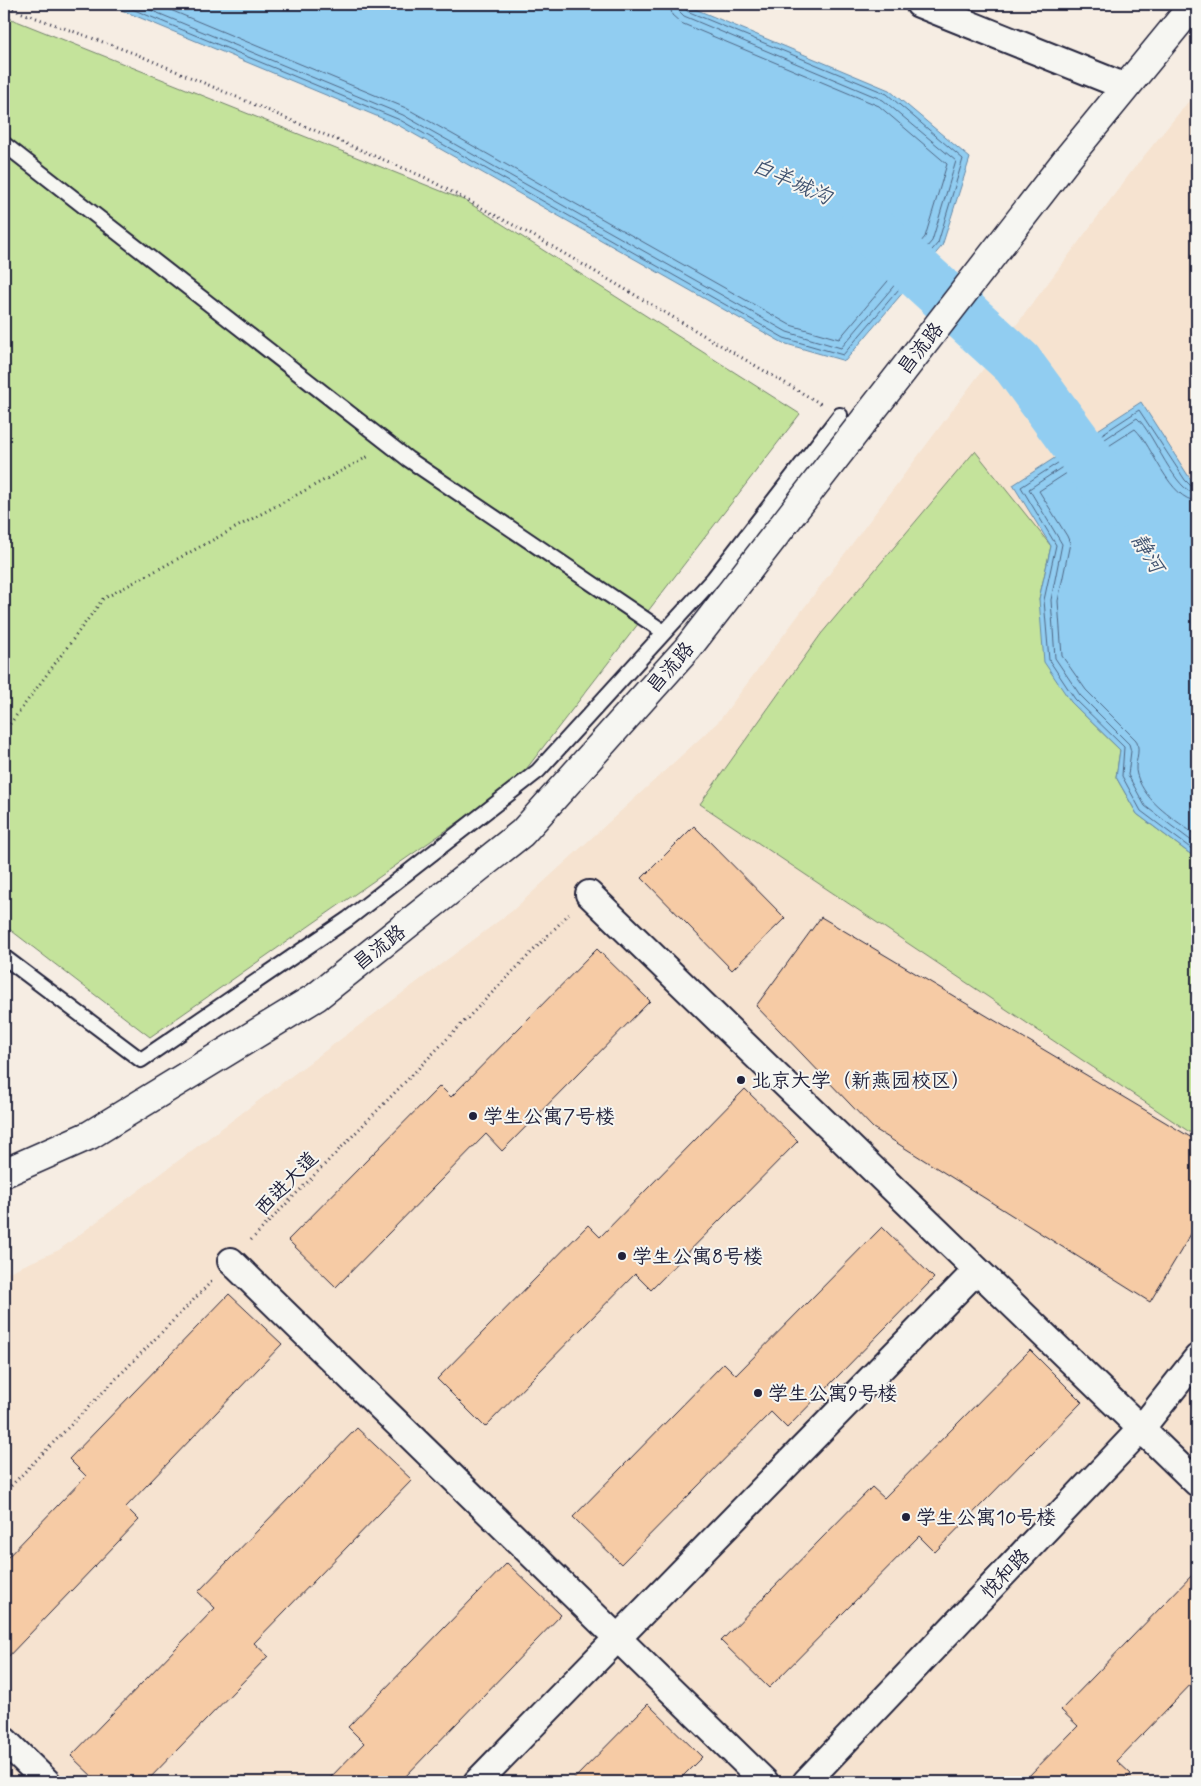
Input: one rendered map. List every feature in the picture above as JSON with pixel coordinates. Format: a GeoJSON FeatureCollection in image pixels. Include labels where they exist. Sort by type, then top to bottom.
{"type":"FeatureCollection","features":[{"type":"Feature","properties":{"kind":"main road","name":"昌流路"},"geometry":{"type":"LineString","coordinates":[[4,1173],[90,1135],[316,997],[522,833],[687,649],[1010,232],[1194,4]]}},
{"type":"Feature","properties":{"kind":"street"},"geometry":{"type":"LineString","coordinates":[[919,4],[1126,87]]}},
{"type":"Feature","properties":{"kind":"street"},"geometry":{"type":"LineString","coordinates":[[589,894],[1197,1483]]}},
{"type":"Feature","properties":{"kind":"street"},"geometry":{"type":"LineString","coordinates":[[231,1261],[765,1782]]}},
{"type":"Feature","properties":{"kind":"street"},"geometry":{"type":"LineString","coordinates":[[477,1782],[977,1270]]}},
{"type":"Feature","properties":{"kind":"street","name":"悦和路"},"geometry":{"type":"LineString","coordinates":[[806,1782],[1141,1429],[1197,1358]]}},
{"type":"Feature","properties":{"kind":"street"},"geometry":{"type":"LineString","coordinates":[[4,1740],[47,1782]]}},
{"type":"Feature","properties":{"kind":"lane"},"geometry":{"type":"LineString","coordinates":[[4,144],[408,459],[664,632]]}},
{"type":"Feature","properties":{"kind":"lane"},"geometry":{"type":"LineString","coordinates":[[4,957],[141,1060],[348,919],[538,771],[713,579],[840,415]]}},
{"type":"Feature","properties":{"kind":"path"},"geometry":{"type":"LineString","coordinates":[[4,4],[17,11],[136,54],[424,178],[541,240],[840,415]]}},
{"type":"Feature","properties":{"kind":"path"},"geometry":{"type":"LineString","coordinates":[[4,732],[103,600],[390,444]]}},
{"type":"Feature","properties":{"kind":"path","name":"西进大道"},"geometry":{"type":"LineString","coordinates":[[4,1493],[589,894]]}},
{"type":"Feature","properties":{"kind":"shaded area","name":"北京大学（新燕园校区）"},"geometry":{"type":"Polygon","coordinates":[[[1197,91],[1197,1782],[4,1782],[4,1274],[59,1250],[512,911],[719,721],[1135,167],[1197,91]]]}},
{"type":"Feature","properties":{"kind":"green space"},"geometry":{"type":"Polygon","coordinates":[[[4,16],[466,201],[800,414],[517,781],[150,1037],[4,925],[4,16]]]}},
{"type":"Feature","properties":{"kind":"green space"},"geometry":{"type":"Polygon","coordinates":[[[975,451],[1051,546],[1039,599],[1071,702],[1120,750],[1116,777],[1137,814],[1197,859],[1197,1137],[700,804],[821,634],[975,451]]]}},
{"type":"Feature","properties":{"kind":"water"},"geometry":{"type":"Polygon","coordinates":[[[107,4],[683,4],[889,90],[970,158],[942,246],[845,361],[783,343],[398,125],[107,4]]]}},
{"type":"Feature","properties":{"kind":"water","name":"静河"},"geometry":{"type":"Polygon","coordinates":[[[1141,402],[1189,477],[1197,484],[1197,859],[1137,814],[1116,777],[1120,750],[1071,702],[1044,662],[1039,599],[1051,546],[1013,485],[1141,402]]]}},
{"type":"Feature","properties":{"kind":"building"},"geometry":{"type":"Polygon","coordinates":[[[694,826],[785,918],[732,970],[642,878],[694,826]]]}},
{"type":"Feature","properties":{"kind":"building"},"geometry":{"type":"Polygon","coordinates":[[[821,917],[1197,1141],[1197,1224],[1150,1302],[873,1128],[756,1006],[821,917]]]}},
{"type":"Feature","properties":{"kind":"building","name":"学生公寓7号楼"},"geometry":{"type":"Polygon","coordinates":[[[597,949],[650,1001],[502,1151],[486,1134],[336,1287],[288,1240],[440,1086],[451,1097],[597,949]]]}},
{"type":"Feature","properties":{"kind":"building","name":"学生公寓8号楼"},"geometry":{"type":"Polygon","coordinates":[[[745,1089],[798,1141],[651,1290],[635,1274],[485,1427],[437,1379],[588,1225],[600,1237],[745,1089]]]}},
{"type":"Feature","properties":{"kind":"building","name":"学生公寓9号楼"},"geometry":{"type":"Polygon","coordinates":[[[882,1227],[934,1278],[787,1428],[771,1412],[621,1564],[573,1517],[724,1363],[736,1375],[882,1227]]]}},
{"type":"Feature","properties":{"kind":"building"},"geometry":{"type":"Polygon","coordinates":[[[229,1294],[282,1344],[126,1507],[139,1520],[4,1661],[4,1561],[86,1476],[69,1459],[229,1294]]]}},
{"type":"Feature","properties":{"kind":"building","name":"学生公寓10号楼"},"geometry":{"type":"Polygon","coordinates":[[[1030,1350],[1082,1402],[935,1552],[919,1536],[769,1688],[721,1641],[872,1487],[884,1498],[1030,1350]]]}},
{"type":"Feature","properties":{"kind":"building"},"geometry":{"type":"Polygon","coordinates":[[[357,1428],[412,1480],[254,1643],[268,1656],[146,1782],[98,1782],[71,1756],[215,1608],[198,1592],[357,1428]]]}},
{"type":"Feature","properties":{"kind":"building"},"geometry":{"type":"Polygon","coordinates":[[[507,1563],[561,1615],[404,1778],[408,1782],[326,1782],[364,1743],[348,1727],[507,1563]]]}},
{"type":"Feature","properties":{"kind":"building"},"geometry":{"type":"Polygon","coordinates":[[[1197,1570],[1197,1678],[1117,1761],[1131,1774],[1123,1782],[1023,1782],[1078,1726],[1061,1710],[1197,1570]]]}},
{"type":"Feature","properties":{"kind":"building"},"geometry":{"type":"Polygon","coordinates":[[[648,1704],[702,1757],[677,1782],[571,1782],[648,1704]]]}},
{"type":"Feature","properties":{"kind":"waterway","name":"白羊城沟"},"geometry":{"type":"LineString","coordinates":[[866,225],[1017,363],[1100,476],[1117,503]]}},
{"type":"Feature","properties":{"kind":"place","name":"北京大学（新燕园校区）"},"geometry":{"type":"Point","coordinates":[741,1080]}},
{"type":"Feature","properties":{"kind":"place","name":"学生公寓7号楼"},"geometry":{"type":"Point","coordinates":[473,1116]}},
{"type":"Feature","properties":{"kind":"place","name":"学生公寓8号楼"},"geometry":{"type":"Point","coordinates":[622,1256]}},
{"type":"Feature","properties":{"kind":"place","name":"学生公寓9号楼"},"geometry":{"type":"Point","coordinates":[758,1393]}},
{"type":"Feature","properties":{"kind":"place","name":"学生公寓10号楼"},"geometry":{"type":"Point","coordinates":[906,1517]}}]}
